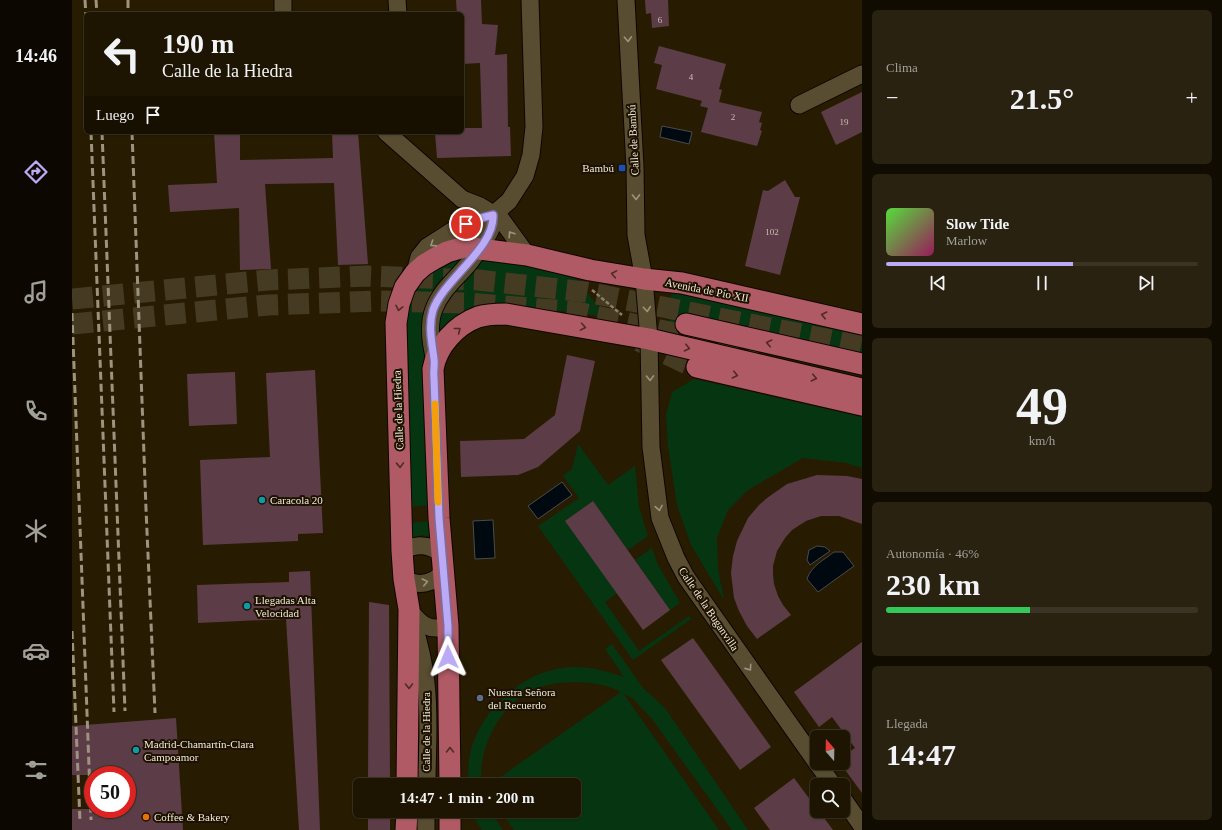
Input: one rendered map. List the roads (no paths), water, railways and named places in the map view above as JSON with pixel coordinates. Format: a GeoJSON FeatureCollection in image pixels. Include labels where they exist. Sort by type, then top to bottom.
{"type":"FeatureCollection","features":[{"type":"Feature","properties":{"kind":"main road","name":"Calle de la Hiedra"},"geometry":{"type":"LineString","coordinates":[[407,778],[409,609],[404,580],[402,551],[396,322],[399,304],[405,287],[415,273],[424,265],[447,252],[464,247],[527,255]]}},
{"type":"Feature","properties":{"kind":"main road","name":"Avenida de Pío XII"},"geometry":{"type":"LineString","coordinates":[[527,255],[590,270],[644,279],[682,283],[862,324]]}},
{"type":"Feature","properties":{"kind":"main road"},"geometry":{"type":"LineString","coordinates":[[450,778],[448,626],[439,518],[434,378],[435,360],[439,349],[447,339],[469,321],[491,314],[506,314],[649,339],[862,389]]}},
{"type":"Feature","properties":{"kind":"main road"},"geometry":{"type":"LineString","coordinates":[[686,324],[862,364]]}},
{"type":"Feature","properties":{"kind":"main road"},"geometry":{"type":"LineString","coordinates":[[697,366],[862,405]]}},
{"type":"Feature","properties":{"kind":"main road"},"geometry":{"type":"LineString","coordinates":[[406,830],[407,818]]}},
{"type":"Feature","properties":{"kind":"main road"},"geometry":{"type":"LineString","coordinates":[[450,818],[450,830]]}},
{"type":"Feature","properties":{"kind":"street"},"geometry":{"type":"LineString","coordinates":[[283,0],[283,12]]}},
{"type":"Feature","properties":{"kind":"street"},"geometry":{"type":"LineString","coordinates":[[397,0],[398,12]]}},
{"type":"Feature","properties":{"kind":"street","name":"Calle de la Hiedra"},"geometry":{"type":"LineString","coordinates":[[415,273],[420,257],[428,247],[455,229],[477,219],[493,215],[509,201],[525,176],[531,155],[534,127],[530,0]]}},
{"type":"Feature","properties":{"kind":"street","name":"Calle de Bambú"},"geometry":{"type":"LineString","coordinates":[[626,0],[635,167],[636,235],[644,279],[649,339]]}},
{"type":"Feature","properties":{"kind":"street"},"geometry":{"type":"LineString","coordinates":[[799,105],[862,74]]}},
{"type":"Feature","properties":{"kind":"street"},"geometry":{"type":"LineString","coordinates":[[388,134],[462,198],[480,206],[501,219],[527,255]]}},
{"type":"Feature","properties":{"kind":"street"},"geometry":{"type":"LineString","coordinates":[[407,134],[409,151]]}},
{"type":"Feature","properties":{"kind":"street"},"geometry":{"type":"LineString","coordinates":[[435,360],[431,328],[434,310],[451,282],[464,269],[492,228],[493,215]]}},
{"type":"Feature","properties":{"kind":"street","name":"Calle de la Buganvilla"},"geometry":{"type":"LineString","coordinates":[[649,339],[651,447],[660,518],[676,558],[686,577],[810,753]]}},
{"type":"Feature","properties":{"kind":"street"},"geometry":{"type":"LineString","coordinates":[[402,551],[419,545],[429,546],[436,549],[443,563],[439,577],[427,583],[410,583],[404,580]]}},
{"type":"Feature","properties":{"kind":"street"},"geometry":{"type":"LineString","coordinates":[[409,609],[418,621],[429,628],[440,629],[448,626]]}},
{"type":"Feature","properties":{"kind":"street","name":"Calle de la Hiedra"},"geometry":{"type":"LineString","coordinates":[[409,609],[418,640],[427,701],[426,778]]}},
{"type":"Feature","properties":{"kind":"street"},"geometry":{"type":"LineString","coordinates":[[423,666],[439,684],[449,688]]}},
{"type":"Feature","properties":{"kind":"street"},"geometry":{"type":"LineString","coordinates":[[850,809],[862,826]]}},
{"type":"Feature","properties":{"kind":"street"},"geometry":{"type":"LineString","coordinates":[[426,818],[426,830]]}},
{"type":"Feature","properties":{"kind":"tunnel"},"geometry":{"type":"LineString","coordinates":[[72,299],[268,280],[367,276],[478,280],[586,292],[862,346]]}},
{"type":"Feature","properties":{"kind":"tunnel"},"geometry":{"type":"LineString","coordinates":[[72,324],[268,305],[379,301],[468,303],[577,312],[758,351]]}},
{"type":"Feature","properties":{"kind":"tunnel"},"geometry":{"type":"LineString","coordinates":[[639,341],[685,363],[697,367]]}},
{"type":"Feature","properties":{"kind":"railway"},"geometry":{"type":"LineString","coordinates":[[85,0],[86,12]]}},
{"type":"Feature","properties":{"kind":"railway"},"geometry":{"type":"LineString","coordinates":[[96,0],[97,12]]}},
{"type":"Feature","properties":{"kind":"railway"},"geometry":{"type":"LineString","coordinates":[[128,0],[128,12]]}},
{"type":"Feature","properties":{"kind":"railway"},"geometry":{"type":"LineString","coordinates":[[91,134],[114,712]]}},
{"type":"Feature","properties":{"kind":"railway"},"geometry":{"type":"LineString","coordinates":[[102,134],[125,711]]}},
{"type":"Feature","properties":{"kind":"railway"},"geometry":{"type":"LineString","coordinates":[[132,134],[155,713]]}},
{"type":"Feature","properties":{"kind":"railway"},"geometry":{"type":"LineString","coordinates":[[72,313],[91,820]]}},
{"type":"Feature","properties":{"kind":"railway"},"geometry":{"type":"LineString","coordinates":[[72,631],[80,821]]}},
{"type":"Feature","properties":{"kind":"place","name":"Bambú"},"geometry":{"type":"Point","coordinates":[622,168]}},
{"type":"Feature","properties":{"kind":"place","name":"Caracola 20"},"geometry":{"type":"Point","coordinates":[262,500]}},
{"type":"Feature","properties":{"kind":"place","name":"Llegadas Alta Velocidad"},"geometry":{"type":"Point","coordinates":[247,606]}},
{"type":"Feature","properties":{"kind":"place","name":"Nuestra Señora del Recuerdo"},"geometry":{"type":"Point","coordinates":[480,698]}},
{"type":"Feature","properties":{"kind":"place","name":"Madrid-Chamartín-Clara Campoamor"},"geometry":{"type":"Point","coordinates":[136,750]}},
{"type":"Feature","properties":{"kind":"place","name":"Coffee & Bakery"},"geometry":{"type":"Point","coordinates":[146,817]}}]}
